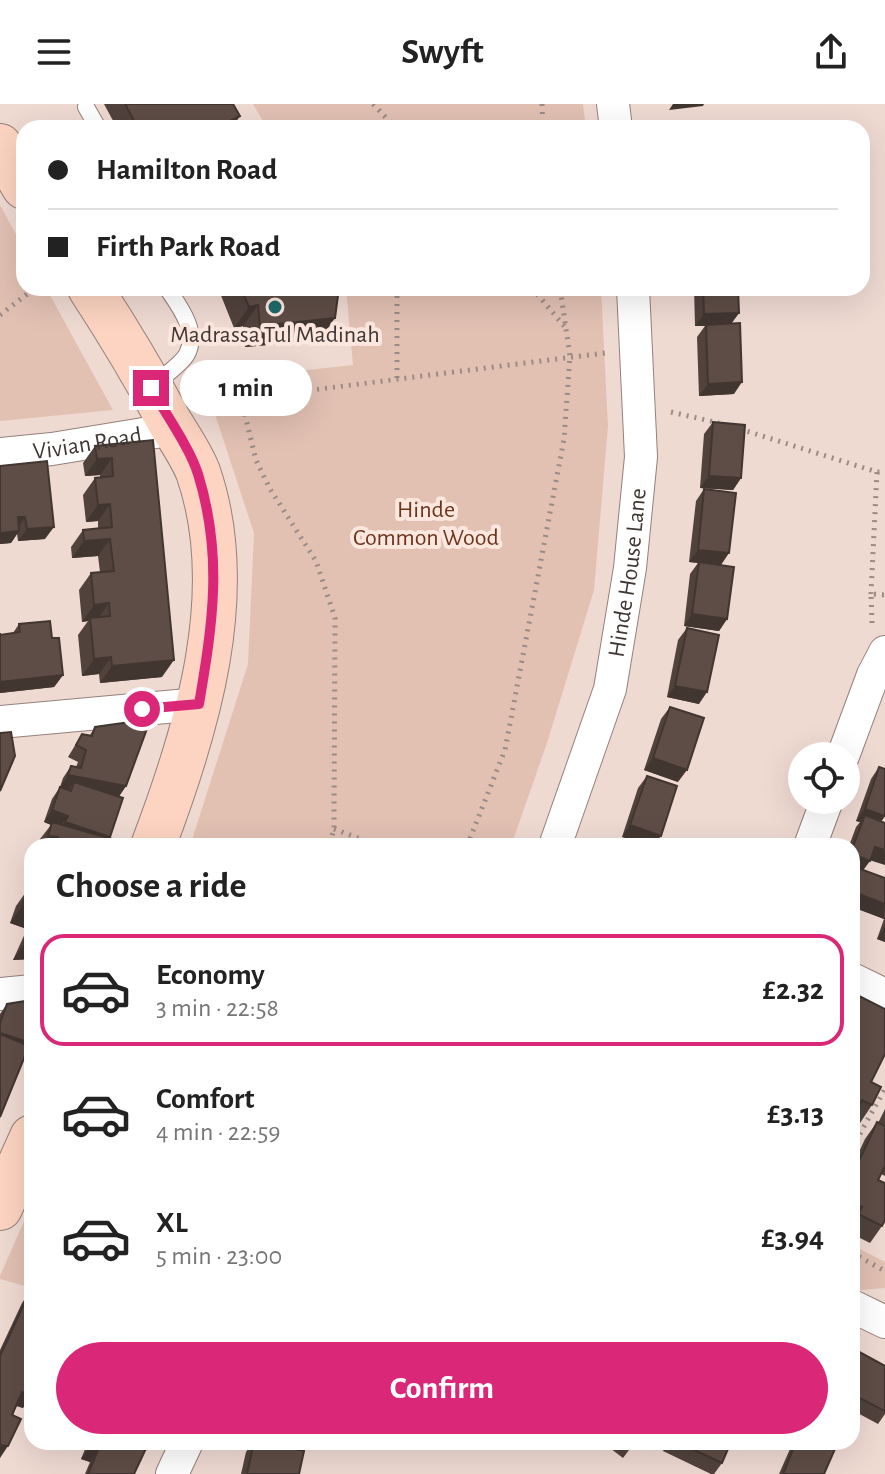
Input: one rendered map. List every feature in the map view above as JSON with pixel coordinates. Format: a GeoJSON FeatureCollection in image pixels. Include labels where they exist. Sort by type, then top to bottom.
{"type":"FeatureCollection","features":[{"type":"Feature","properties":{"kind":"main road"},"geometry":{"type":"LineString","coordinates":[[0,146],[16,173]]}},
{"type":"Feature","properties":{"kind":"main road"},"geometry":{"type":"LineString","coordinates":[[95,296],[197,471],[214,544],[212,628],[199,704],[173,794],[156,838]]}},
{"type":"Feature","properties":{"kind":"main road"},"geometry":{"type":"LineString","coordinates":[[0,1208],[24,1155]]}},
{"type":"Feature","properties":{"kind":"street","name":"Hinde House Lane"},"geometry":{"type":"LineString","coordinates":[[558,838],[610,689],[630,568],[641,457],[633,296]]}},
{"type":"Feature","properties":{"kind":"street","name":"Vivian Road"},"geometry":{"type":"LineString","coordinates":[[0,454],[52,449],[174,429]]}},
{"type":"Feature","properties":{"kind":"street"},"geometry":{"type":"LineString","coordinates":[[848,742],[885,652]]}},
{"type":"Feature","properties":{"kind":"street"},"geometry":{"type":"LineString","coordinates":[[0,722],[199,704]]}},
{"type":"Feature","properties":{"kind":"street"},"geometry":{"type":"LineString","coordinates":[[813,838],[822,814]]}},
{"type":"Feature","properties":{"kind":"street"},"geometry":{"type":"LineString","coordinates":[[860,983],[885,995]]}},
{"type":"Feature","properties":{"kind":"street"},"geometry":{"type":"LineString","coordinates":[[0,994],[24,992]]}},
{"type":"Feature","properties":{"kind":"street"},"geometry":{"type":"LineString","coordinates":[[860,1310],[885,1322]]}},
{"type":"Feature","properties":{"kind":"street"},"geometry":{"type":"LineString","coordinates":[[172,1474],[183,1450]]}},
{"type":"Feature","properties":{"kind":"lane"},"geometry":{"type":"LineString","coordinates":[[86,107],[93,120]]}},
{"type":"Feature","properties":{"kind":"lane"},"geometry":{"type":"LineString","coordinates":[[151,388],[187,354],[191,337],[187,319],[172,296]]}},
{"type":"Feature","properties":{"kind":"path"},"geometry":{"type":"LineString","coordinates":[[373,104],[388,120]]}},
{"type":"Feature","properties":{"kind":"path"},"geometry":{"type":"LineString","coordinates":[[0,315],[25,296]]}},
{"type":"Feature","properties":{"kind":"path"},"geometry":{"type":"LineString","coordinates":[[397,296],[397,378]]}},
{"type":"Feature","properties":{"kind":"path"},"geometry":{"type":"LineString","coordinates":[[539,296],[565,327]]}},
{"type":"Feature","properties":{"kind":"path"},"geometry":{"type":"LineString","coordinates":[[470,838],[505,750],[564,439],[570,356],[561,296]]}},
{"type":"Feature","properties":{"kind":"path"},"geometry":{"type":"LineString","coordinates":[[331,838],[334,829],[335,618],[316,561],[270,489],[256,460],[241,399],[570,356]]}},
{"type":"Feature","properties":{"kind":"path"},"geometry":{"type":"LineString","coordinates":[[639,405],[727,425],[885,472]]}},
{"type":"Feature","properties":{"kind":"path"},"geometry":{"type":"LineString","coordinates":[[871,594],[877,472]]}},
{"type":"Feature","properties":{"kind":"path"},"geometry":{"type":"LineString","coordinates":[[334,829],[358,838]]}},
{"type":"Feature","properties":{"kind":"path"},"geometry":{"type":"LineString","coordinates":[[860,1134],[885,1089]]}},
{"type":"Feature","properties":{"kind":"path"},"geometry":{"type":"LineString","coordinates":[[860,1257],[885,1271]]}},
{"type":"Feature","properties":{"kind":"green space"},"geometry":{"type":"Polygon","coordinates":[[[253,104],[583,104],[585,120],[262,120],[253,104]]]}},
{"type":"Feature","properties":{"kind":"green space"},"geometry":{"type":"Polygon","coordinates":[[[0,205],[16,234],[16,296],[50,296],[113,410],[0,421],[0,205]]]}},
{"type":"Feature","properties":{"kind":"green space","name":"Hinde Common Wood"},"geometry":{"type":"Polygon","coordinates":[[[347,296],[601,296],[608,426],[594,590],[514,838],[193,838],[248,664],[254,533],[204,381],[353,365],[347,296]]]}},
{"type":"Feature","properties":{"kind":"green space"},"geometry":{"type":"Polygon","coordinates":[[[24,1221],[24,1286],[0,1279],[24,1221]]]}},
{"type":"Feature","properties":{"kind":"green space"},"geometry":{"type":"Polygon","coordinates":[[[860,1249],[885,1262],[885,1288],[861,1290],[860,1249]]]}},
{"type":"Feature","properties":{"kind":"building"},"geometry":{"type":"Polygon","coordinates":[[[125,104],[233,104],[240,116],[232,120],[134,120],[125,104]]]}},
{"type":"Feature","properties":{"kind":"building"},"geometry":{"type":"Polygon","coordinates":[[[244,296],[338,296],[335,318],[260,326],[258,305],[249,307],[244,296]]]}},
{"type":"Feature","properties":{"kind":"building"},"geometry":{"type":"Polygon","coordinates":[[[703,296],[738,296],[739,313],[704,314],[703,296]]]}},
{"type":"Feature","properties":{"kind":"building"},"geometry":{"type":"Polygon","coordinates":[[[740,323],[742,382],[708,384],[706,325],[740,323]]]}},
{"type":"Feature","properties":{"kind":"building"},"geometry":{"type":"Polygon","coordinates":[[[713,422],[745,425],[741,478],[709,476],[713,422]]]}},
{"type":"Feature","properties":{"kind":"building"},"geometry":{"type":"Polygon","coordinates":[[[153,440],[174,660],[112,666],[111,657],[94,659],[90,618],[110,616],[109,603],[94,605],[91,573],[114,571],[110,539],[84,541],[83,530],[112,527],[110,504],[98,505],[95,478],[113,476],[112,458],[97,459],[95,446],[153,440]]]}},
{"type":"Feature","properties":{"kind":"building"},"geometry":{"type":"Polygon","coordinates":[[[47,461],[54,527],[27,529],[25,517],[18,517],[19,531],[0,533],[0,466],[47,461]]]}},
{"type":"Feature","properties":{"kind":"building"},"geometry":{"type":"Polygon","coordinates":[[[704,489],[736,493],[729,553],[698,550],[704,489]]]}},
{"type":"Feature","properties":{"kind":"building"},"geometry":{"type":"Polygon","coordinates":[[[699,562],[734,567],[727,619],[692,614],[699,562]]]}},
{"type":"Feature","properties":{"kind":"building"},"geometry":{"type":"Polygon","coordinates":[[[50,621],[52,638],[59,638],[63,675],[0,682],[0,635],[20,632],[19,624],[50,621]]]}},
{"type":"Feature","properties":{"kind":"building"},"geometry":{"type":"Polygon","coordinates":[[[687,628],[719,635],[707,692],[675,686],[687,628]]]}},
{"type":"Feature","properties":{"kind":"building"},"geometry":{"type":"Polygon","coordinates":[[[670,707],[704,718],[687,770],[653,758],[670,707]]]}},
{"type":"Feature","properties":{"kind":"building"},"geometry":{"type":"Polygon","coordinates":[[[130,722],[148,726],[126,786],[68,775],[71,766],[81,768],[86,750],[76,745],[82,734],[92,736],[95,727],[130,722]]]}},
{"type":"Feature","properties":{"kind":"building"},"geometry":{"type":"Polygon","coordinates":[[[11,732],[15,756],[0,791],[0,733],[11,732]]]}},
{"type":"Feature","properties":{"kind":"building"},"geometry":{"type":"Polygon","coordinates":[[[879,767],[885,769],[885,816],[865,809],[879,767]]]}},
{"type":"Feature","properties":{"kind":"building"},"geometry":{"type":"Polygon","coordinates":[[[647,776],[677,786],[661,836],[630,825],[647,776]]]}},
{"type":"Feature","properties":{"kind":"building"},"geometry":{"type":"Polygon","coordinates":[[[74,782],[123,798],[110,837],[65,822],[68,816],[52,810],[60,787],[71,791],[74,782]]]}},
{"type":"Feature","properties":{"kind":"building"},"geometry":{"type":"Polygon","coordinates":[[[865,815],[885,823],[885,850],[875,847],[870,861],[860,857],[860,838],[856,838],[865,815]]]}},
{"type":"Feature","properties":{"kind":"building"},"geometry":{"type":"Polygon","coordinates":[[[52,822],[108,838],[58,838],[48,836],[52,822]]]}},
{"type":"Feature","properties":{"kind":"building"},"geometry":{"type":"Polygon","coordinates":[[[860,869],[885,878],[885,904],[860,894],[860,869]]]}},
{"type":"Feature","properties":{"kind":"building"},"geometry":{"type":"Polygon","coordinates":[[[860,996],[885,1009],[885,1054],[871,1082],[881,1087],[872,1105],[862,1100],[860,1104],[860,996]]]}},
{"type":"Feature","properties":{"kind":"building"},"geometry":{"type":"Polygon","coordinates":[[[24,1001],[24,1041],[0,1033],[7,1004],[24,1001]]]}},
{"type":"Feature","properties":{"kind":"building"},"geometry":{"type":"Polygon","coordinates":[[[0,1034],[24,1044],[24,1058],[0,1117],[0,1034]]]}},
{"type":"Feature","properties":{"kind":"building"},"geometry":{"type":"Polygon","coordinates":[[[877,1122],[885,1126],[885,1166],[878,1180],[885,1183],[885,1220],[882,1226],[860,1215],[860,1159],[877,1122]]]}},
{"type":"Feature","properties":{"kind":"building"},"geometry":{"type":"Polygon","coordinates":[[[24,1304],[24,1393],[12,1415],[21,1419],[8,1446],[0,1445],[0,1356],[24,1304]]]}},
{"type":"Feature","properties":{"kind":"building"},"geometry":{"type":"Polygon","coordinates":[[[860,1352],[885,1366],[885,1411],[860,1398],[860,1352]]]}},
{"type":"Feature","properties":{"kind":"building"},"geometry":{"type":"Polygon","coordinates":[[[98,1450],[145,1450],[134,1474],[88,1474],[98,1450]]]}},
{"type":"Feature","properties":{"kind":"building"},"geometry":{"type":"Polygon","coordinates":[[[252,1450],[304,1451],[299,1474],[247,1474],[252,1450]]]}},
{"type":"Feature","properties":{"kind":"building"},"geometry":{"type":"Polygon","coordinates":[[[694,1450],[728,1450],[722,1463],[694,1450]]]}},
{"type":"Feature","properties":{"kind":"building"},"geometry":{"type":"Polygon","coordinates":[[[793,1450],[834,1450],[824,1474],[783,1474],[793,1450]]]}},
{"type":"Feature","properties":{"kind":"place","name":"Madrassa Tul Madinah"},"geometry":{"type":"Point","coordinates":[275,307]}},
{"type":"Feature","properties":{"kind":"route"},"geometry":{"type":"LineString","coordinates":[[142,709],[199,704],[212,628],[214,544],[197,471],[151,388]]}}]}
